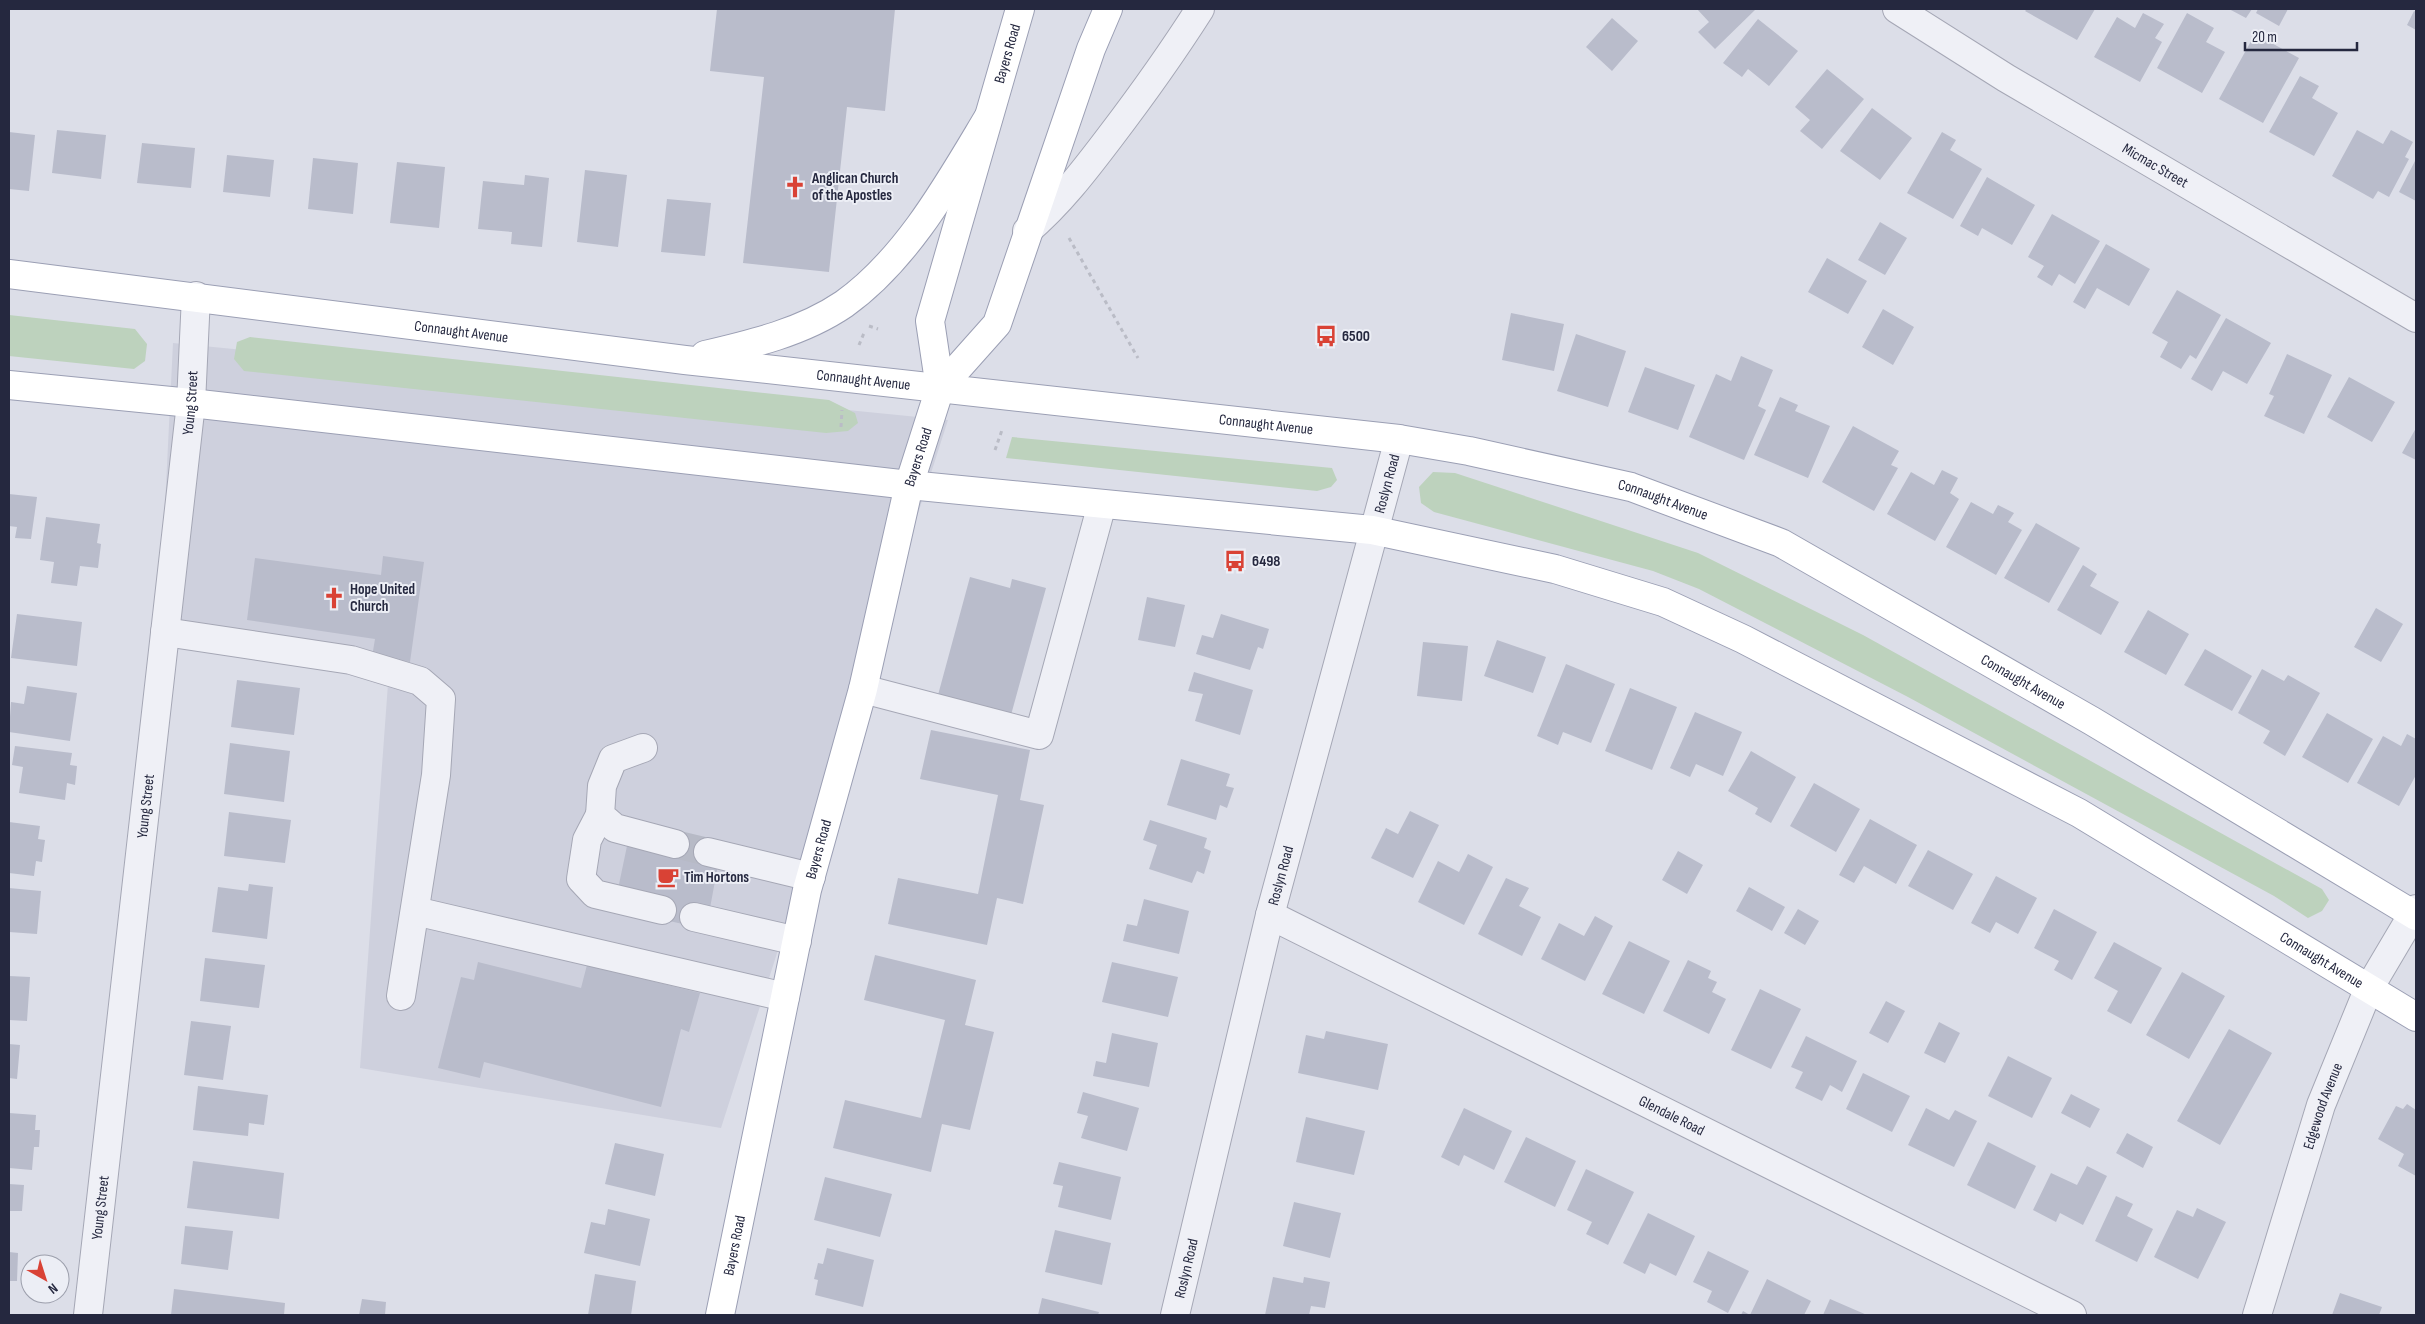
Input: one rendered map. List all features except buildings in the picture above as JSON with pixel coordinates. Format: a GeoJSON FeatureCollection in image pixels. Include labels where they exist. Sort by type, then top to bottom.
{"type":"FeatureCollection","features":[{"type":"Feature","properties":{"kind":"main road","name":"Bayers Road"},"geometry":{"type":"LineString","coordinates":[[940,388],[930,321],[1020,9]]}},
{"type":"Feature","properties":{"kind":"main road","name":"Bayers Road"},"geometry":{"type":"LineString","coordinates":[[720,1315],[811,877],[863,689],[909,485],[940,388],[997,324],[1027,231],[1091,49],[1108,9]]}},
{"type":"Feature","properties":{"kind":"main road"},"geometry":{"type":"LineString","coordinates":[[685,360],[768,340],[804,325],[844,304],[885,267],[905,244],[944,192],[988,118]]}},
{"type":"Feature","properties":{"kind":"main road","name":"Connaught Avenue"},"geometry":{"type":"LineString","coordinates":[[9,274],[196,296],[685,360],[1398,439],[1469,451],[1631,487],[1781,543],[2092,721],[2415,913]]}},
{"type":"Feature","properties":{"kind":"main road","name":"Connaught Avenue"},"geometry":{"type":"LineString","coordinates":[[9,385],[191,403],[909,485],[1372,530],[1555,569],[1663,602],[1752,644],[2079,813],[2368,990],[2416,1017]]}},
{"type":"Feature","properties":{"kind":"street"},"geometry":{"type":"LineString","coordinates":[[1027,231],[1048,214],[1090,164],[1161,68],[1200,9]]}},
{"type":"Feature","properties":{"kind":"street","name":"Micmac Street"},"geometry":{"type":"LineString","coordinates":[[1897,9],[2006,78],[2416,318]]}},
{"type":"Feature","properties":{"kind":"street","name":"Young Street"},"geometry":{"type":"LineString","coordinates":[[88,1315],[191,403],[196,296]]}},
{"type":"Feature","properties":{"kind":"street","name":"Roslyn Road"},"geometry":{"type":"LineString","coordinates":[[1175,1315],[1270,915],[1398,439]]}},
{"type":"Feature","properties":{"kind":"street"},"geometry":{"type":"LineString","coordinates":[[863,689],[1039,735],[1102,504]]}},
{"type":"Feature","properties":{"kind":"street"},"geometry":{"type":"LineString","coordinates":[[165,632],[351,660],[420,681],[441,699],[436,775],[401,996]]}},
{"type":"Feature","properties":{"kind":"street"},"geometry":{"type":"LineString","coordinates":[[643,748],[613,759],[602,786],[600,815],[587,840],[581,879],[595,894],[662,910]]}},
{"type":"Feature","properties":{"kind":"street"},"geometry":{"type":"LineString","coordinates":[[600,815],[615,828],[675,844]]}},
{"type":"Feature","properties":{"kind":"street"},"geometry":{"type":"LineString","coordinates":[[708,852],[811,877]]}},
{"type":"Feature","properties":{"kind":"street"},"geometry":{"type":"LineString","coordinates":[[415,911],[785,997]]}},
{"type":"Feature","properties":{"kind":"street","name":"Edgewood Avenue"},"geometry":{"type":"LineString","coordinates":[[2256,1315],[2321,1106],[2368,990],[2415,913]]}},
{"type":"Feature","properties":{"kind":"street","name":"Glendale Road"},"geometry":{"type":"LineString","coordinates":[[1270,915],[2072,1315]]}},
{"type":"Feature","properties":{"kind":"street"},"geometry":{"type":"LineString","coordinates":[[694,918],[797,941]]}},
{"type":"Feature","properties":{"kind":"path"},"geometry":{"type":"LineString","coordinates":[[1068,237],[1138,358]]}},
{"type":"Feature","properties":{"kind":"path"},"geometry":{"type":"LineString","coordinates":[[995,450],[1002,430]]}},
{"type":"Feature","properties":{"kind":"shaded area"},"geometry":{"type":"Polygon","coordinates":[[[173,343],[948,420],[721,1128],[360,1068],[389,670],[159,629],[173,343]]]}},
{"type":"Feature","properties":{"kind":"green space"},"geometry":{"type":"Polygon","coordinates":[[[9,315],[135,329],[147,344],[145,361],[134,369],[9,356],[9,315]]]}},
{"type":"Feature","properties":{"kind":"green space"},"geometry":{"type":"Polygon","coordinates":[[[250,337],[829,400],[855,413],[858,423],[848,431],[826,433],[244,371],[234,359],[237,342],[250,337]]]}},
{"type":"Feature","properties":{"kind":"green space"},"geometry":{"type":"Polygon","coordinates":[[[1012,437],[1332,468],[1337,480],[1331,487],[1317,491],[1006,458],[1012,437]]]}},
{"type":"Feature","properties":{"kind":"green space"},"geometry":{"type":"Polygon","coordinates":[[[1433,472],[1455,473],[1698,553],[1863,635],[2322,889],[2329,900],[2322,911],[2308,918],[2274,896],[1908,697],[1699,589],[1653,571],[1434,512],[1421,503],[1419,487],[1433,472]]]}},
{"type":"Feature","properties":{"kind":"tunnel"},"geometry":{"type":"LineString","coordinates":[[675,844],[708,852]]}},
{"type":"Feature","properties":{"kind":"place","name":"Anglican Church of the Apostles"},"geometry":{"type":"Point","coordinates":[795,187]}},
{"type":"Feature","properties":{"kind":"place","name":"6500"},"geometry":{"type":"Point","coordinates":[1326,336]}},
{"type":"Feature","properties":{"kind":"place","name":"6498"},"geometry":{"type":"Point","coordinates":[1235,561]}},
{"type":"Feature","properties":{"kind":"place","name":"Hope United Church"},"geometry":{"type":"Point","coordinates":[334,598]}},
{"type":"Feature","properties":{"kind":"place","name":"Tim Hortons"},"geometry":{"type":"Point","coordinates":[668,877]}}]}
